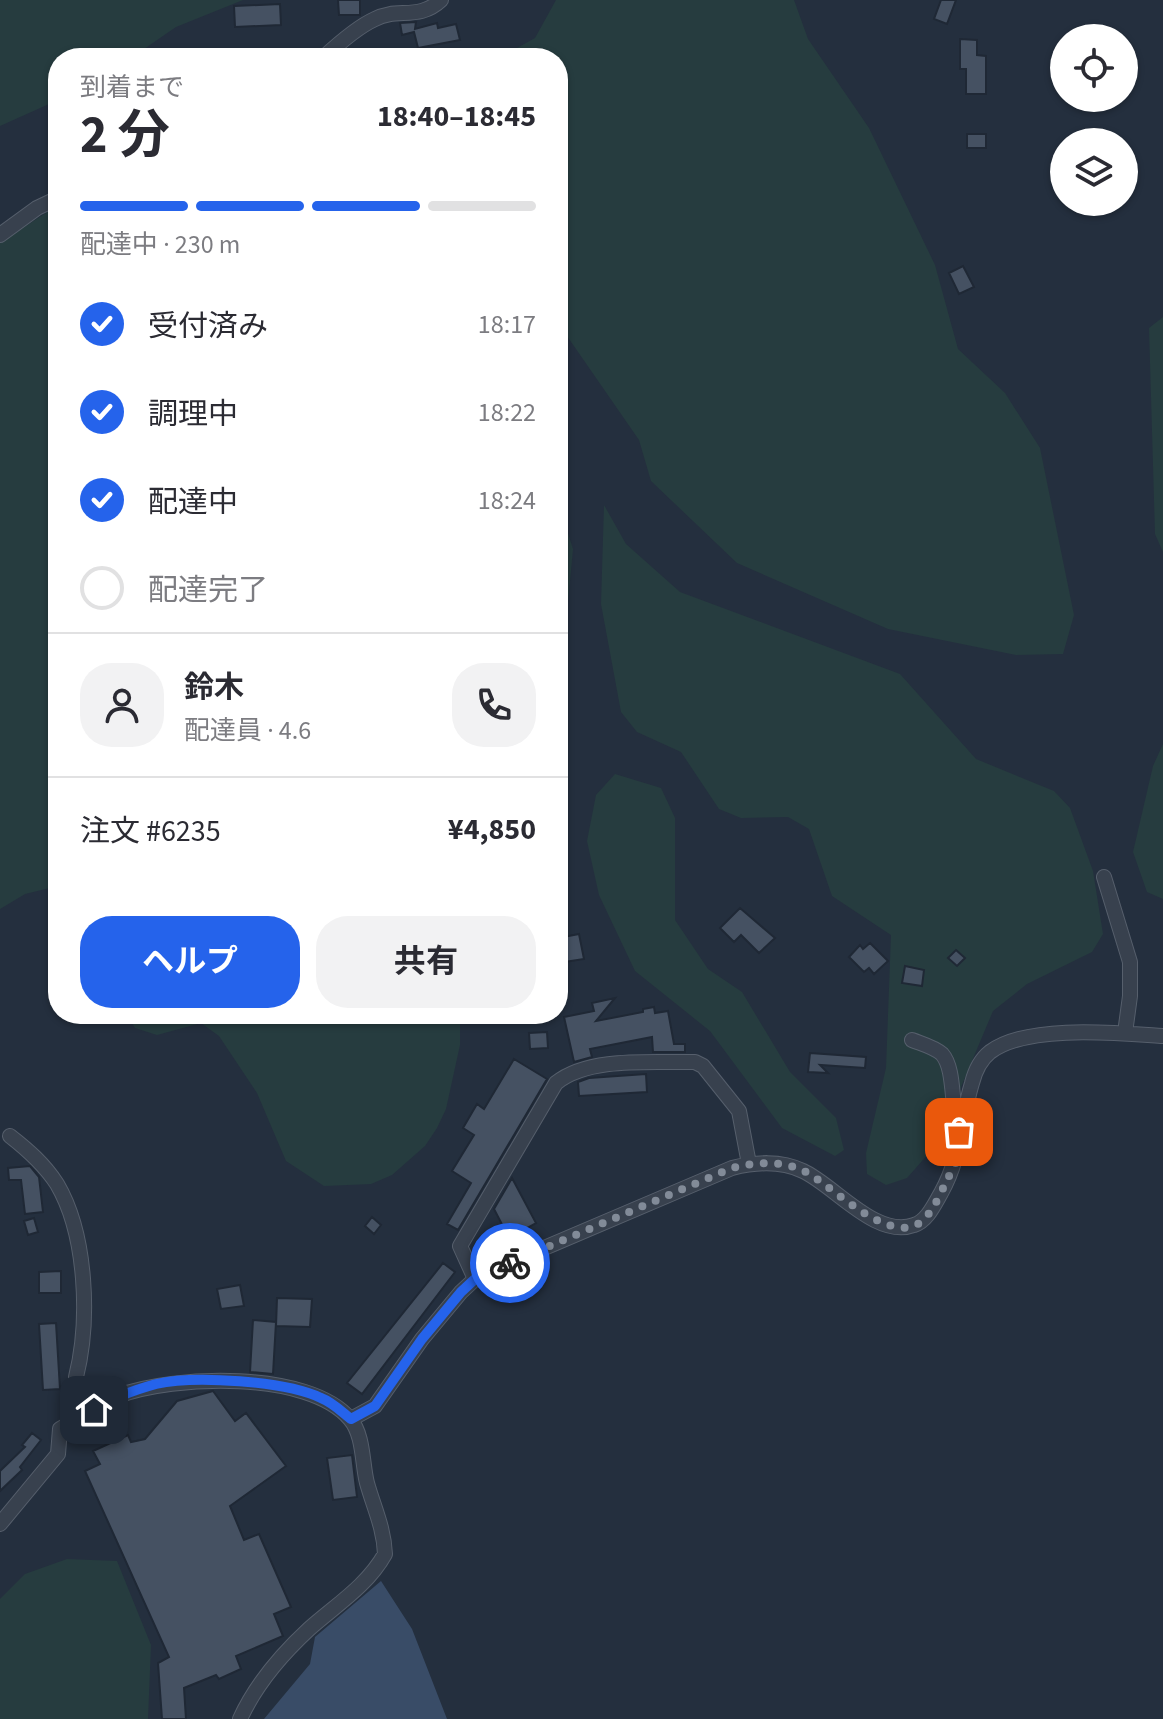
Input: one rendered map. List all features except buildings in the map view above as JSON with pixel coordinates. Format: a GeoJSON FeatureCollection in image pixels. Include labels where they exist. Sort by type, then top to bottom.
{"type":"FeatureCollection","features":[{"type":"Feature","properties":{"kind":"street"},"geometry":{"type":"LineString","coordinates":[[336,48],[376,17],[419,13],[433,8],[441,0]]}},
{"type":"Feature","properties":{"kind":"street"},"geometry":{"type":"LineString","coordinates":[[0,235],[48,203]]}},
{"type":"Feature","properties":{"kind":"street"},"geometry":{"type":"LineString","coordinates":[[1104,877],[1130,962],[1125,1033]]}},
{"type":"Feature","properties":{"kind":"street"},"geometry":{"type":"LineString","coordinates":[[351,1419],[375,1406],[444,1311],[475,1279],[732,1168],[762,1162],[803,1171],[880,1222],[900,1227],[914,1225],[926,1218],[942,1192],[960,1151],[977,1067],[988,1054],[1004,1044],[1056,1033],[1163,1036]]}},
{"type":"Feature","properties":{"kind":"street"},"geometry":{"type":"LineString","coordinates":[[912,1040],[943,1055],[948,1066],[953,1115],[962,1137]]}},
{"type":"Feature","properties":{"kind":"street"},"geometry":{"type":"LineString","coordinates":[[475,1279],[460,1246],[556,1083],[567,1075],[600,1065],[695,1062],[703,1066],[739,1111],[749,1164]]}},
{"type":"Feature","properties":{"kind":"street"},"geometry":{"type":"LineString","coordinates":[[10,1136],[38,1158],[58,1186],[75,1233],[82,1261],[82,1352],[76,1377],[94,1410]]}},
{"type":"Feature","properties":{"kind":"street"},"geometry":{"type":"LineString","coordinates":[[0,1524],[58,1454],[60,1429],[115,1396],[160,1383],[202,1381],[283,1385],[323,1398],[351,1419],[367,1484],[381,1523],[385,1554],[365,1582],[291,1648],[248,1701],[240,1719]]}},
{"type":"Feature","properties":{"kind":"green space"},"geometry":{"type":"Polygon","coordinates":[[[0,0],[243,0],[176,27],[146,48],[48,48],[48,104],[0,126],[0,0]]]}},
{"type":"Feature","properties":{"kind":"green space"},"geometry":{"type":"Polygon","coordinates":[[[556,0],[794,0],[808,39],[869,128],[935,265],[958,349],[1005,393],[1040,448],[1074,615],[1063,654],[1016,655],[888,629],[737,563],[651,481],[639,440],[568,337],[568,48],[517,48],[535,38],[556,0]]]}},
{"type":"Feature","properties":{"kind":"green space"},"geometry":{"type":"Polygon","coordinates":[[[48,212],[48,888],[25,894],[0,909],[0,243],[48,212]]]}},
{"type":"Feature","properties":{"kind":"green space"},"geometry":{"type":"Polygon","coordinates":[[[1163,317],[1163,552],[1155,534],[1149,328],[1163,317]]]}},
{"type":"Feature","properties":{"kind":"green space"},"geometry":{"type":"Polygon","coordinates":[[[604,505],[626,544],[680,592],[900,674],[976,759],[1054,791],[1070,808],[1093,871],[1103,934],[1092,952],[1027,984],[993,1011],[937,1144],[907,1178],[886,1185],[867,1174],[866,1153],[886,1068],[891,935],[832,896],[809,829],[788,817],[741,818],[719,809],[681,752],[637,732],[621,712],[601,604],[604,505]]]}},
{"type":"Feature","properties":{"kind":"green space"},"geometry":{"type":"Polygon","coordinates":[[[568,533],[573,549],[568,602],[568,533]]]}},
{"type":"Feature","properties":{"kind":"green space"},"geometry":{"type":"Polygon","coordinates":[[[1163,744],[1163,899],[1147,892],[1133,852],[1153,766],[1163,744]]]}},
{"type":"Feature","properties":{"kind":"green space"},"geometry":{"type":"Polygon","coordinates":[[[615,774],[661,788],[675,818],[675,920],[708,969],[742,992],[790,1072],[836,1118],[844,1150],[835,1156],[782,1128],[710,1031],[635,971],[599,895],[587,841],[596,795],[615,774]]]}},
{"type":"Feature","properties":{"kind":"green space"},"geometry":{"type":"Polygon","coordinates":[[[132,1024],[197,1024],[157,1035],[135,1028],[132,1024]]]}},
{"type":"Feature","properties":{"kind":"green space"},"geometry":{"type":"Polygon","coordinates":[[[202,1024],[460,1024],[460,1045],[446,1109],[437,1128],[425,1146],[392,1175],[371,1184],[324,1186],[286,1161],[257,1093],[219,1036],[202,1024]]]}},
{"type":"Feature","properties":{"kind":"green space"},"geometry":{"type":"Polygon","coordinates":[[[67,1559],[117,1561],[151,1645],[148,1719],[0,1719],[0,1599],[25,1574],[67,1559]]]}},
{"type":"Feature","properties":{"kind":"water"},"geometry":{"type":"Polygon","coordinates":[[[381,1581],[412,1629],[447,1719],[264,1719],[310,1664],[315,1637],[381,1581]]]}},
{"type":"Feature","properties":{"kind":"way so far"},"geometry":{"type":"LineString","coordinates":[[510,1263],[732,1168],[762,1162],[803,1171],[880,1222],[900,1227],[914,1225],[926,1218],[942,1192],[960,1151],[962,1137],[959,1132]]}},
{"type":"Feature","properties":{"kind":"route"},"geometry":{"type":"LineString","coordinates":[[94,1410],[115,1396],[160,1383],[202,1381],[283,1385],[323,1398],[351,1419],[375,1406],[422,1339],[461,1292],[475,1279],[510,1263]]}}]}
